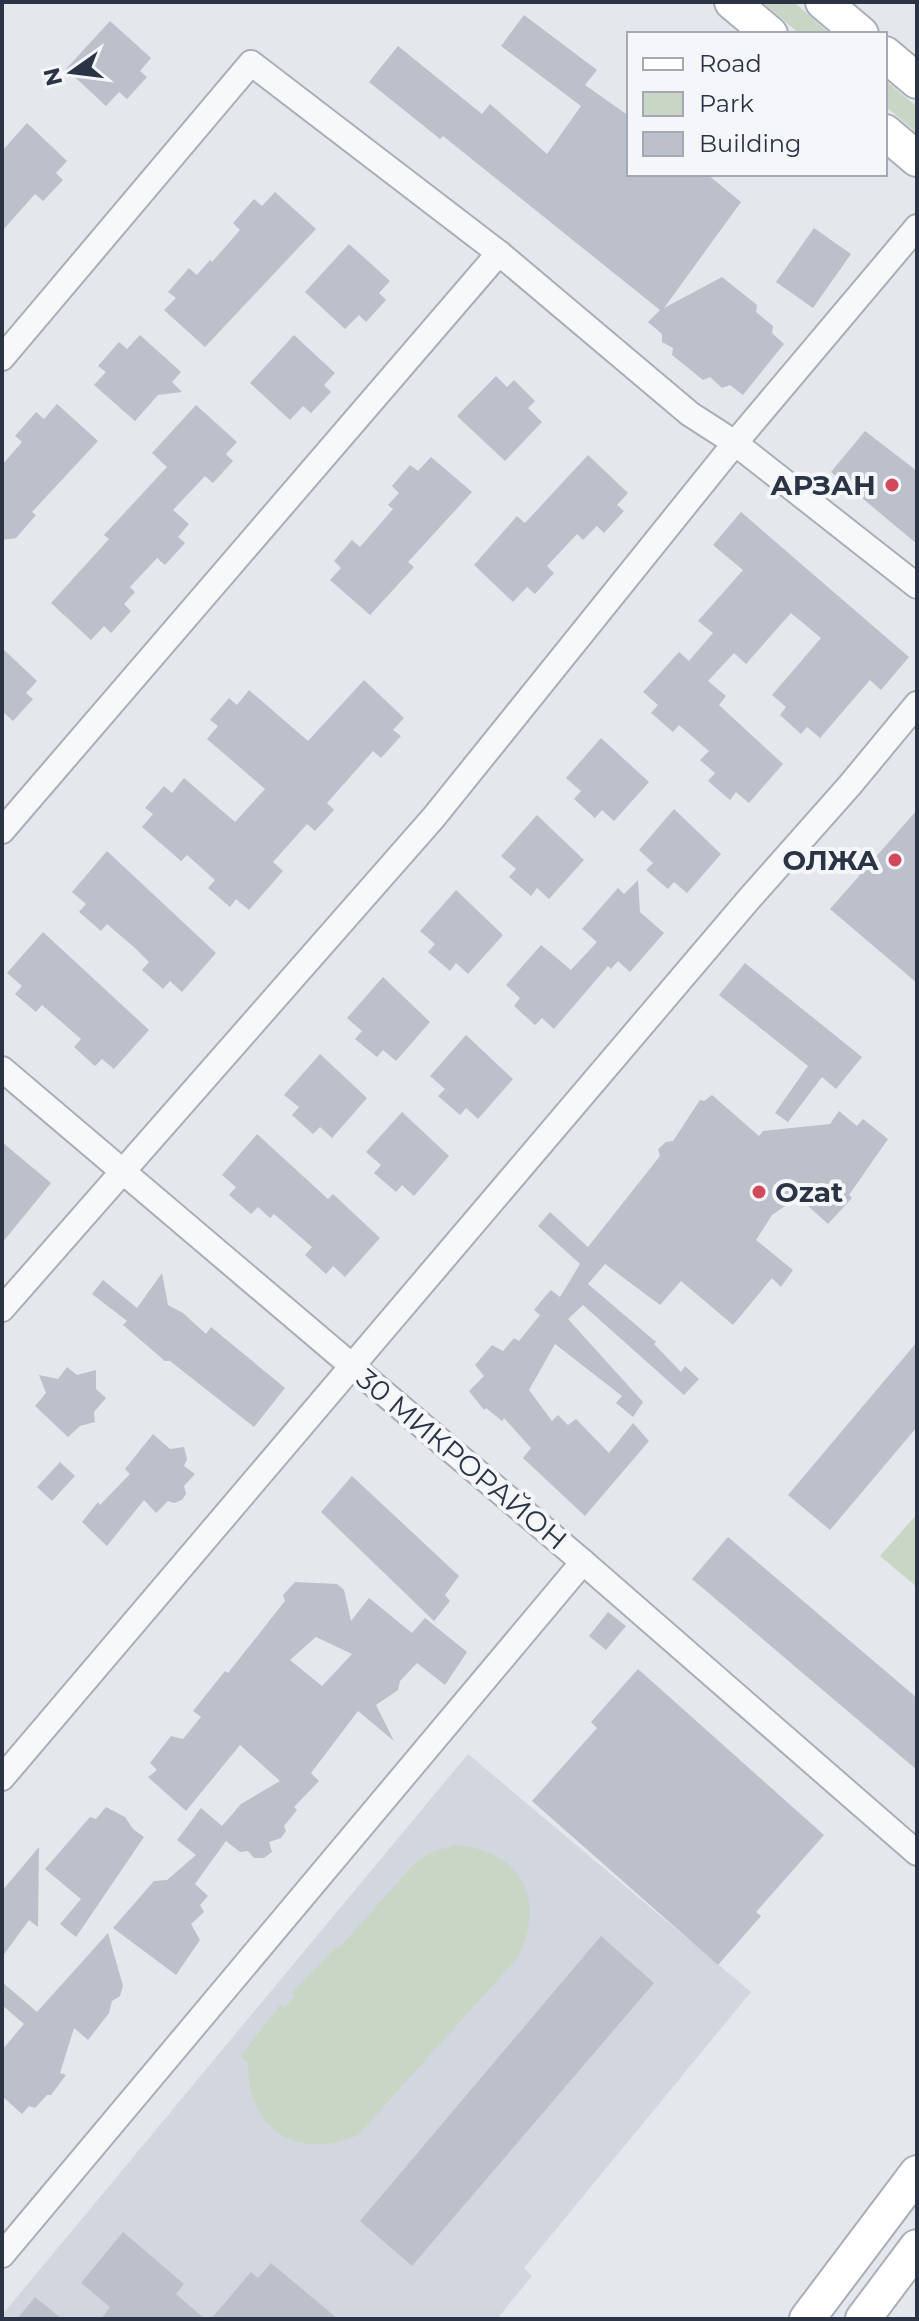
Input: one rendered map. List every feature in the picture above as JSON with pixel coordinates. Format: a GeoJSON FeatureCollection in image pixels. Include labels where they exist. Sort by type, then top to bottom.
{"type":"FeatureCollection","features":[{"type":"Feature","properties":{"kind":"main road"},"geometry":{"type":"LineString","coordinates":[[732,2],[768,32]]}},
{"type":"Feature","properties":{"kind":"main road"},"geometry":{"type":"LineString","coordinates":[[823,2],[859,32]]}},
{"type":"Feature","properties":{"kind":"main road"},"geometry":{"type":"LineString","coordinates":[[887,56],[917,81]]}},
{"type":"Feature","properties":{"kind":"main road"},"geometry":{"type":"LineString","coordinates":[[887,134],[917,159]]}},
{"type":"Feature","properties":{"kind":"main road"},"geometry":{"type":"LineString","coordinates":[[807,2319],[917,2173]]}},
{"type":"Feature","properties":{"kind":"main road"},"geometry":{"type":"LineString","coordinates":[[863,2319],[917,2247]]}},
{"type":"Feature","properties":{"kind":"street"},"geometry":{"type":"LineString","coordinates":[[2,358],[251,63],[499,253],[690,414],[735,443],[917,586]]}},
{"type":"Feature","properties":{"kind":"street"},"geometry":{"type":"LineString","coordinates":[[2,1309],[434,817],[735,443],[917,227]]}},
{"type":"Feature","properties":{"kind":"street"},"geometry":{"type":"LineString","coordinates":[[2,831],[499,253]]}},
{"type":"Feature","properties":{"kind":"street"},"geometry":{"type":"LineString","coordinates":[[2,1778],[917,704]]}},
{"type":"Feature","properties":{"kind":"street","name":"30 МИКРОРАЙОН"},"geometry":{"type":"LineString","coordinates":[[2,1069],[583,1562],[917,1853]]}},
{"type":"Feature","properties":{"kind":"street"},"geometry":{"type":"LineString","coordinates":[[2,2255],[583,1562]]}},
{"type":"Feature","properties":{"kind":"shaded area"},"geometry":{"type":"Polygon","coordinates":[[[468,1754],[751,1992],[524,2268],[532,2276],[497,2319],[2,2319],[2,2315],[468,1754]]]}},
{"type":"Feature","properties":{"kind":"green space"},"geometry":{"type":"Polygon","coordinates":[[[762,2],[794,2],[828,32],[798,32],[762,2]]]}},
{"type":"Feature","properties":{"kind":"green space"},"geometry":{"type":"Polygon","coordinates":[[[887,82],[917,107],[917,133],[887,108],[887,82]]]}},
{"type":"Feature","properties":{"kind":"green space"},"geometry":{"type":"Polygon","coordinates":[[[917,1514],[917,1587],[880,1556],[917,1514]]]}},
{"type":"Feature","properties":{"kind":"green space"},"geometry":{"type":"Polygon","coordinates":[[[456,1845],[479,1849],[497,1857],[512,1868],[522,1881],[530,1915],[518,1957],[358,2135],[315,2144],[280,2134],[266,2122],[256,2106],[248,2063],[241,2056],[280,2005],[284,2008],[295,1996],[292,1993],[336,1947],[338,1949],[415,1863],[434,1851],[456,1845]]]}},
{"type":"Feature","properties":{"kind":"building"},"geometry":{"type":"Polygon","coordinates":[[[524,15],[597,70],[585,85],[627,115],[627,176],[709,176],[741,202],[664,308],[722,277],[757,305],[756,312],[773,326],[772,333],[784,344],[743,395],[730,385],[722,388],[710,377],[703,380],[672,355],[673,348],[662,342],[662,334],[648,322],[660,310],[443,136],[440,139],[369,82],[398,46],[482,114],[490,104],[547,154],[581,106],[501,46],[524,15]]]}},
{"type":"Feature","properties":{"kind":"building"},"geometry":{"type":"Polygon","coordinates":[[[110,21],[151,58],[140,71],[147,77],[127,99],[119,92],[106,106],[66,69],[110,21]]]}},
{"type":"Feature","properties":{"kind":"building"},"geometry":{"type":"Polygon","coordinates":[[[27,123],[67,161],[56,173],[63,180],[43,201],[35,194],[2,231],[2,151],[27,123]]]}},
{"type":"Feature","properties":{"kind":"building"},"geometry":{"type":"Polygon","coordinates":[[[275,192],[316,229],[205,347],[164,310],[176,298],[168,292],[189,268],[197,275],[210,260],[212,262],[240,230],[233,223],[254,199],[262,206],[275,192]]]}},
{"type":"Feature","properties":{"kind":"building"},"geometry":{"type":"Polygon","coordinates":[[[814,228],[851,254],[813,308],[776,282],[814,228]]]}},
{"type":"Feature","properties":{"kind":"building"},"geometry":{"type":"Polygon","coordinates":[[[349,244],[390,281],[379,293],[386,300],[366,322],[359,315],[345,329],[305,292],[349,244]]]}},
{"type":"Feature","properties":{"kind":"building"},"geometry":{"type":"Polygon","coordinates":[[[140,335],[181,372],[172,382],[182,392],[158,395],[135,421],[94,385],[106,372],[98,366],[119,342],[127,349],[140,335]]]}},
{"type":"Feature","properties":{"kind":"building"},"geometry":{"type":"Polygon","coordinates":[[[294,335],[335,373],[324,385],[331,392],[311,413],[303,406],[290,420],[250,383],[294,335]]]}},
{"type":"Feature","properties":{"kind":"building"},"geometry":{"type":"Polygon","coordinates":[[[496,376],[507,387],[514,380],[535,401],[528,408],[542,422],[505,461],[457,416],[496,376]]]}},
{"type":"Feature","properties":{"kind":"building"},"geometry":{"type":"Polygon","coordinates":[[[57,404],[98,441],[32,512],[36,515],[16,538],[2,540],[2,465],[22,442],[15,436],[36,412],[44,419],[57,404]]]}},
{"type":"Feature","properties":{"kind":"building"},"geometry":{"type":"Polygon","coordinates":[[[196,405],[237,442],[226,454],[233,461],[213,483],[205,476],[173,510],[189,524],[178,537],[185,543],[165,565],[157,558],[130,587],[135,592],[124,604],[131,611],[111,633],[104,626],[91,640],[51,603],[109,539],[104,535],[167,467],[152,453],[196,405]]]}},
{"type":"Feature","properties":{"kind":"building"},"geometry":{"type":"Polygon","coordinates":[[[865,431],[917,471],[917,544],[831,472],[865,431]]]}},
{"type":"Feature","properties":{"kind":"building"},"geometry":{"type":"Polygon","coordinates":[[[588,455],[628,493],[617,505],[624,511],[604,533],[597,526],[583,540],[577,534],[547,566],[554,573],[535,594],[527,587],[513,602],[474,565],[517,516],[525,523],[588,455]]]}},
{"type":"Feature","properties":{"kind":"building"},"geometry":{"type":"Polygon","coordinates":[[[431,457],[472,492],[408,562],[414,567],[370,615],[330,580],[341,568],[334,561],[352,540],[360,547],[393,509],[388,505],[399,493],[392,486],[410,465],[418,471],[431,457]]]}},
{"type":"Feature","properties":{"kind":"building"},"geometry":{"type":"Polygon","coordinates":[[[741,512],[909,657],[881,690],[870,680],[820,738],[807,727],[801,734],[780,715],[786,707],[772,695],[821,638],[791,613],[746,664],[734,653],[708,681],[726,696],[719,705],[783,764],[749,803],[736,792],[730,800],[708,781],[715,773],[700,760],[709,751],[679,725],[673,732],[651,713],[658,705],[643,692],[679,652],[689,661],[713,633],[698,621],[743,570],[713,545],[741,512]]]}},
{"type":"Feature","properties":{"kind":"building"},"geometry":{"type":"Polygon","coordinates":[[[2,648],[37,681],[26,693],[33,699],[13,721],[2,711],[2,648]]]}},
{"type":"Feature","properties":{"kind":"building"},"geometry":{"type":"Polygon","coordinates":[[[364,680],[404,718],[393,730],[401,736],[381,758],[373,751],[327,803],[334,810],[315,831],[307,824],[273,862],[283,871],[249,910],[236,899],[230,907],[208,888],[215,880],[187,855],[181,861],[142,827],[153,814],[145,808],[164,786],[172,793],[184,778],[235,822],[265,789],[207,739],[218,726],[210,720],[229,698],[237,705],[249,690],[308,741],[364,680]]]}},
{"type":"Feature","properties":{"kind":"building"},"geometry":{"type":"Polygon","coordinates":[[[601,738],[649,782],[614,821],[602,810],[595,818],[574,799],[581,791],[566,778],[601,738]]]}},
{"type":"Feature","properties":{"kind":"building"},"geometry":{"type":"Polygon","coordinates":[[[674,809],[721,854],[687,893],[674,882],[668,889],[646,870],[653,863],[639,850],[674,809]]]}},
{"type":"Feature","properties":{"kind":"building","name":"ОЛЖА"},"geometry":{"type":"Polygon","coordinates":[[[917,810],[917,983],[830,909],[917,810]]]}},
{"type":"Feature","properties":{"kind":"building"},"geometry":{"type":"Polygon","coordinates":[[[537,815],[584,860],[549,899],[537,888],[531,896],[509,877],[516,869],[501,856],[537,815]]]}},
{"type":"Feature","properties":{"kind":"building"},"geometry":{"type":"Polygon","coordinates":[[[107,851],[216,953],[182,992],[170,981],[163,989],[142,970],[149,962],[135,948],[107,924],[101,931],[79,912],[86,904],[72,892],[107,851]]]}},
{"type":"Feature","properties":{"kind":"building"},"geometry":{"type":"Polygon","coordinates":[[[638,880],[640,912],[664,933],[630,972],[618,961],[611,969],[608,966],[554,1029],[542,1018],[535,1025],[514,1006],[520,998],[506,985],[541,945],[571,970],[597,942],[582,929],[618,888],[624,894],[638,880]]]}},
{"type":"Feature","properties":{"kind":"building"},"geometry":{"type":"Polygon","coordinates":[[[456,890],[503,935],[468,974],[456,963],[450,971],[428,952],[435,944],[420,931],[456,890]]]}},
{"type":"Feature","properties":{"kind":"building"},"geometry":{"type":"Polygon","coordinates":[[[43,932],[149,1030],[114,1069],[102,1059],[95,1066],[74,1047],[81,1039],[42,1005],[36,1012],[15,994],[22,986],[7,973],[43,932]]]}},
{"type":"Feature","properties":{"kind":"building"},"geometry":{"type":"Polygon","coordinates":[[[745,963],[862,1057],[836,1089],[822,1077],[788,1122],[775,1113],[808,1066],[719,995],[745,963]]]}},
{"type":"Feature","properties":{"kind":"building"},"geometry":{"type":"Polygon","coordinates":[[[383,977],[430,1022],[396,1061],[383,1050],[377,1057],[355,1039],[362,1031],[347,1018],[383,977]]]}},
{"type":"Feature","properties":{"kind":"building"},"geometry":{"type":"Polygon","coordinates":[[[466,1035],[513,1079],[478,1119],[466,1108],[460,1115],[438,1096],[445,1089],[430,1076],[466,1035]]]}},
{"type":"Feature","properties":{"kind":"building"},"geometry":{"type":"Polygon","coordinates":[[[320,1054],[367,1098],[332,1138],[320,1127],[313,1134],[292,1115],[299,1107],[284,1095],[320,1054]]]}},
{"type":"Feature","properties":{"kind":"building"},"geometry":{"type":"Polygon","coordinates":[[[712,1095],[759,1136],[763,1131],[830,1124],[839,1111],[857,1126],[863,1119],[888,1139],[849,1195],[852,1198],[828,1224],[798,1197],[772,1215],[756,1240],[793,1270],[781,1287],[772,1278],[733,1325],[681,1281],[660,1305],[605,1264],[588,1284],[656,1342],[654,1344],[681,1372],[685,1366],[699,1379],[684,1395],[583,1305],[568,1319],[643,1402],[633,1417],[616,1403],[622,1396],[555,1344],[529,1390],[552,1421],[558,1415],[568,1425],[576,1419],[609,1453],[633,1423],[649,1441],[585,1516],[523,1458],[531,1448],[504,1418],[502,1421],[486,1408],[484,1410],[469,1391],[484,1376],[475,1365],[492,1345],[503,1351],[514,1338],[519,1341],[540,1315],[534,1310],[551,1290],[560,1297],[580,1264],[538,1226],[550,1212],[588,1247],[660,1156],[658,1149],[666,1142],[673,1141],[700,1100],[704,1101],[712,1095]]]}},
{"type":"Feature","properties":{"kind":"building"},"geometry":{"type":"Polygon","coordinates":[[[402,1112],[449,1156],[414,1196],[402,1185],[396,1192],[374,1173],[381,1165],[366,1152],[402,1112]]]}},
{"type":"Feature","properties":{"kind":"building"},"geometry":{"type":"Polygon","coordinates":[[[257,1134],[328,1199],[333,1194],[380,1238],[345,1277],[333,1266],[326,1274],[305,1255],[312,1247],[274,1214],[270,1218],[258,1207],[251,1214],[229,1195],[236,1187],[222,1175],[257,1134]]]}},
{"type":"Feature","properties":{"kind":"building"},"geometry":{"type":"Polygon","coordinates":[[[2,1142],[51,1183],[2,1243],[2,1142]]]}},
{"type":"Feature","properties":{"kind":"building"},"geometry":{"type":"Polygon","coordinates":[[[162,1273],[168,1305],[183,1313],[206,1334],[211,1327],[285,1388],[254,1427],[170,1361],[165,1361],[123,1325],[127,1321],[92,1294],[103,1280],[137,1308],[162,1273]]]}},
{"type":"Feature","properties":{"kind":"building"},"geometry":{"type":"Polygon","coordinates":[[[917,1342],[917,1427],[830,1530],[788,1495],[917,1342]]]}},
{"type":"Feature","properties":{"kind":"building"},"geometry":{"type":"Polygon","coordinates":[[[67,1367],[77,1375],[96,1370],[96,1389],[106,1398],[94,1412],[95,1422],[80,1426],[68,1437],[35,1406],[46,1393],[39,1375],[58,1379],[67,1367]]]}},
{"type":"Feature","properties":{"kind":"building"},"geometry":{"type":"Polygon","coordinates":[[[153,1434],[170,1449],[184,1447],[187,1459],[184,1466],[195,1474],[184,1486],[186,1494],[182,1500],[174,1503],[168,1501],[156,1513],[144,1500],[107,1546],[82,1522],[98,1502],[100,1505],[130,1474],[125,1469],[153,1434]]]}},
{"type":"Feature","properties":{"kind":"building"},"geometry":{"type":"Polygon","coordinates":[[[60,1462],[75,1476],[52,1501],[37,1487],[60,1462]]]}},
{"type":"Feature","properties":{"kind":"building"},"geometry":{"type":"Polygon","coordinates":[[[352,1476],[459,1576],[445,1595],[450,1601],[434,1621],[321,1512],[352,1476]]]}},
{"type":"Feature","properties":{"kind":"building"},"geometry":{"type":"Polygon","coordinates":[[[728,1537],[917,1698],[917,1770],[692,1579],[728,1537]]]}},
{"type":"Feature","properties":{"kind":"building"},"geometry":{"type":"Polygon","coordinates":[[[295,1582],[337,1584],[344,1590],[351,1621],[369,1598],[412,1633],[425,1618],[467,1652],[445,1685],[417,1663],[400,1681],[398,1690],[376,1705],[394,1741],[358,1711],[311,1773],[319,1781],[294,1807],[297,1810],[284,1826],[286,1831],[281,1838],[269,1842],[272,1852],[264,1858],[254,1858],[248,1851],[240,1852],[226,1841],[195,1884],[208,1896],[200,1905],[204,1912],[191,1924],[200,1940],[176,1975],[113,1928],[154,1881],[167,1880],[196,1855],[177,1840],[201,1808],[222,1826],[241,1804],[280,1781],[240,1745],[186,1811],[148,1777],[157,1770],[150,1763],[171,1736],[183,1739],[201,1717],[193,1711],[225,1671],[228,1673],[285,1601],[283,1595],[295,1582]],[[316,1637],[290,1660],[322,1686],[352,1654],[316,1637]]]}},
{"type":"Feature","properties":{"kind":"building"},"geometry":{"type":"Polygon","coordinates":[[[608,1612],[626,1626],[606,1650],[589,1636],[608,1612]]]}},
{"type":"Feature","properties":{"kind":"building"},"geometry":{"type":"Polygon","coordinates":[[[638,1669],[824,1835],[756,1912],[761,1916],[718,1965],[532,1801],[597,1728],[591,1722],[638,1669]]]}},
{"type":"Feature","properties":{"kind":"building"},"geometry":{"type":"Polygon","coordinates":[[[106,1807],[125,1817],[133,1829],[144,1837],[76,1937],[60,1924],[81,1899],[45,1869],[90,1817],[96,1819],[106,1807]]]}},
{"type":"Feature","properties":{"kind":"building"},"geometry":{"type":"Polygon","coordinates":[[[39,1847],[38,1927],[29,1920],[2,1957],[2,1891],[39,1847]]]}},
{"type":"Feature","properties":{"kind":"building"},"geometry":{"type":"Polygon","coordinates":[[[108,1933],[123,1986],[120,1996],[112,2001],[109,2013],[88,2040],[74,2028],[60,2073],[66,2075],[51,2095],[47,2095],[35,2108],[29,2106],[22,2114],[2,2096],[2,2050],[24,2024],[2,2005],[2,1982],[37,2012],[108,1933]]]}},
{"type":"Feature","properties":{"kind":"building"},"geometry":{"type":"Polygon","coordinates":[[[601,1936],[654,1983],[412,2266],[360,2221],[601,1936]]]}},
{"type":"Feature","properties":{"kind":"building"},"geometry":{"type":"Polygon","coordinates":[[[123,2232],[184,2284],[176,2294],[205,2319],[101,2319],[110,2307],[81,2283],[123,2232]]]}},
{"type":"Feature","properties":{"kind":"building"},"geometry":{"type":"Polygon","coordinates":[[[271,2263],[338,2319],[211,2319],[251,2272],[258,2278],[271,2263]]]}},
{"type":"Feature","properties":{"kind":"building"},"geometry":{"type":"Polygon","coordinates":[[[35,2297],[62,2319],[17,2319],[35,2297]]]}},
{"type":"Feature","properties":{"kind":"place","name":"АРЗАН"},"geometry":{"type":"Point","coordinates":[892,485]}},
{"type":"Feature","properties":{"kind":"place","name":"ОЛЖА"},"geometry":{"type":"Point","coordinates":[895,860]}},
{"type":"Feature","properties":{"kind":"place","name":"Ozat"},"geometry":{"type":"Point","coordinates":[759,1192]}}]}
